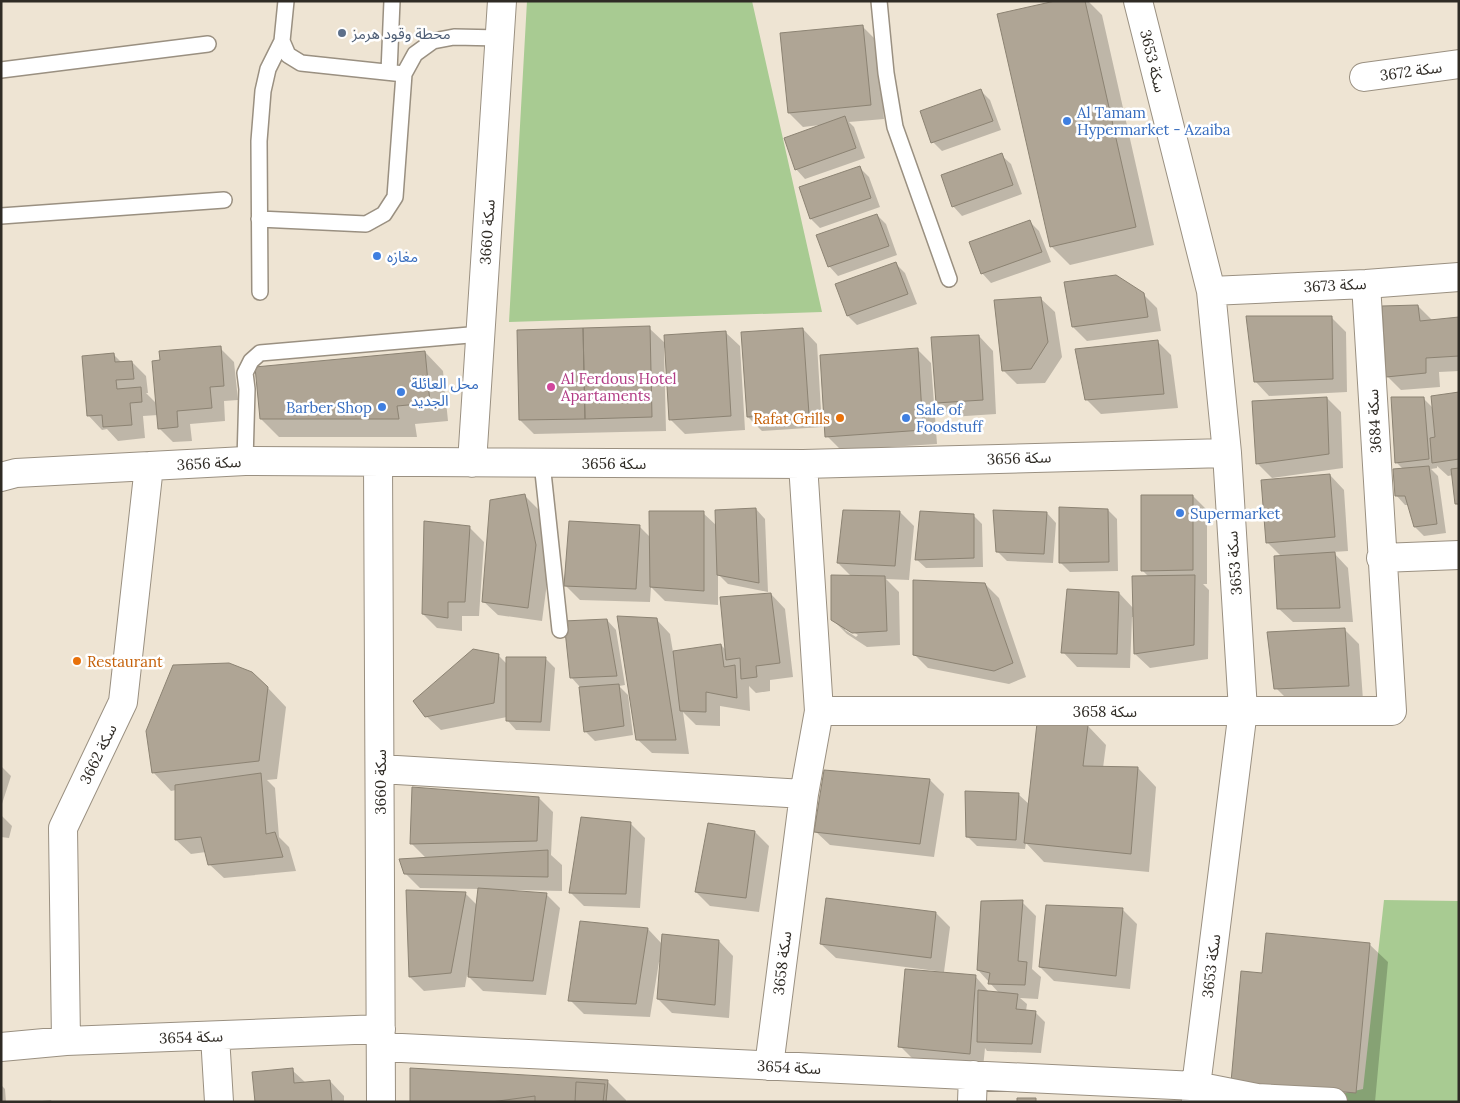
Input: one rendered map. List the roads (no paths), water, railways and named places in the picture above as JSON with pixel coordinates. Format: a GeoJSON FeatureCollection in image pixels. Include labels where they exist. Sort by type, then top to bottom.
{"type":"FeatureCollection","features":[{"type":"Feature","properties":{"kind":"street","name":"سكة 3660"},"geometry":{"type":"LineString","coordinates":[[472,463],[502,1]]}},
{"type":"Feature","properties":{"kind":"street","name":"سكة 3653"},"geometry":{"type":"LineString","coordinates":[[1138,1],[1211,291],[1227,453],[1243,710],[1196,1094]]}},
{"type":"Feature","properties":{"kind":"street","name":"سكة 3672"},"geometry":{"type":"LineString","coordinates":[[1364,77],[1459,64]]}},
{"type":"Feature","properties":{"kind":"street","name":"سكة 3673"},"geometry":{"type":"LineString","coordinates":[[1211,291],[1459,278]]}},
{"type":"Feature","properties":{"kind":"street","name":"سكة 3684"},"geometry":{"type":"LineString","coordinates":[[1366,284],[1381,558],[1392,710]]}},
{"type":"Feature","properties":{"kind":"street","name":"سكة 3656"},"geometry":{"type":"LineString","coordinates":[[1,477],[16,473],[245,461],[803,464],[1227,453]]}},
{"type":"Feature","properties":{"kind":"street","name":"سكة 3660"},"geometry":{"type":"LineString","coordinates":[[378,462],[381,1102]]}},
{"type":"Feature","properties":{"kind":"street","name":"سكة 3658"},"geometry":{"type":"LineString","coordinates":[[769,1066],[804,794],[819,711],[803,464]]}},
{"type":"Feature","properties":{"kind":"street","name":"سكة 3662"},"geometry":{"type":"LineString","coordinates":[[66,1041],[63,828],[123,702],[149,466]]}},
{"type":"Feature","properties":{"kind":"street"},"geometry":{"type":"LineString","coordinates":[[1381,558],[1459,555]]}},
{"type":"Feature","properties":{"kind":"street","name":"سكة 3658"},"geometry":{"type":"LineString","coordinates":[[819,711],[1392,710]]}},
{"type":"Feature","properties":{"kind":"street"},"geometry":{"type":"LineString","coordinates":[[380,769],[804,794]]}},
{"type":"Feature","properties":{"kind":"street"},"geometry":{"type":"LineString","coordinates":[[215,1036],[219,1102]]}},
{"type":"Feature","properties":{"kind":"street","name":"سكة 3654"},"geometry":{"type":"LineString","coordinates":[[1,1047],[66,1041],[215,1036],[381,1038],[769,1066],[972,1089],[1196,1094],[1333,1102]]}},
{"type":"Feature","properties":{"kind":"lane"},"geometry":{"type":"LineString","coordinates":[[260,292],[259,141],[262,91],[268,69],[282,41],[286,1]]}},
{"type":"Feature","properties":{"kind":"lane"},"geometry":{"type":"LineString","coordinates":[[259,219],[366,224],[384,214],[395,197],[397,73],[392,1]]}},
{"type":"Feature","properties":{"kind":"lane"},"geometry":{"type":"LineString","coordinates":[[879,1],[886,73],[895,127],[949,280]]}},
{"type":"Feature","properties":{"kind":"lane"},"geometry":{"type":"LineString","coordinates":[[397,73],[415,54],[433,41],[454,36],[500,38]]}},
{"type":"Feature","properties":{"kind":"lane"},"geometry":{"type":"LineString","coordinates":[[282,41],[288,55],[301,64],[397,73]]}},
{"type":"Feature","properties":{"kind":"lane"},"geometry":{"type":"LineString","coordinates":[[1,70],[208,44]]}},
{"type":"Feature","properties":{"kind":"lane"},"geometry":{"type":"LineString","coordinates":[[1,216],[224,200]]}},
{"type":"Feature","properties":{"kind":"lane"},"geometry":{"type":"LineString","coordinates":[[245,461],[247,389],[245,373],[251,361],[260,353],[481,334]]}},
{"type":"Feature","properties":{"kind":"lane"},"geometry":{"type":"LineString","coordinates":[[542,463],[560,630]]}},
{"type":"Feature","properties":{"kind":"place","name":"محطة وقود هرمز"},"geometry":{"type":"Point","coordinates":[342,33]}},
{"type":"Feature","properties":{"kind":"place","name":"Al Tamam Hypermarket - Azaiba"},"geometry":{"type":"Point","coordinates":[1067,121]}},
{"type":"Feature","properties":{"kind":"place","name":"مغازه"},"geometry":{"type":"Point","coordinates":[377,256]}},
{"type":"Feature","properties":{"kind":"place","name":"Al Ferdous Hotel Apartaments"},"geometry":{"type":"Point","coordinates":[551,387]}},
{"type":"Feature","properties":{"kind":"place","name":"محل العائلة الجديد"},"geometry":{"type":"Point","coordinates":[401,392]}},
{"type":"Feature","properties":{"kind":"place","name":"Barber Shop"},"geometry":{"type":"Point","coordinates":[382,407]}},
{"type":"Feature","properties":{"kind":"place","name":"Rafat Grills"},"geometry":{"type":"Point","coordinates":[840,418]}},
{"type":"Feature","properties":{"kind":"place","name":"Sale of Foodstuff"},"geometry":{"type":"Point","coordinates":[906,418]}},
{"type":"Feature","properties":{"kind":"place","name":"Supermarket"},"geometry":{"type":"Point","coordinates":[1180,513]}},
{"type":"Feature","properties":{"kind":"place","name":"Restaurant"},"geometry":{"type":"Point","coordinates":[77,661]}}]}
